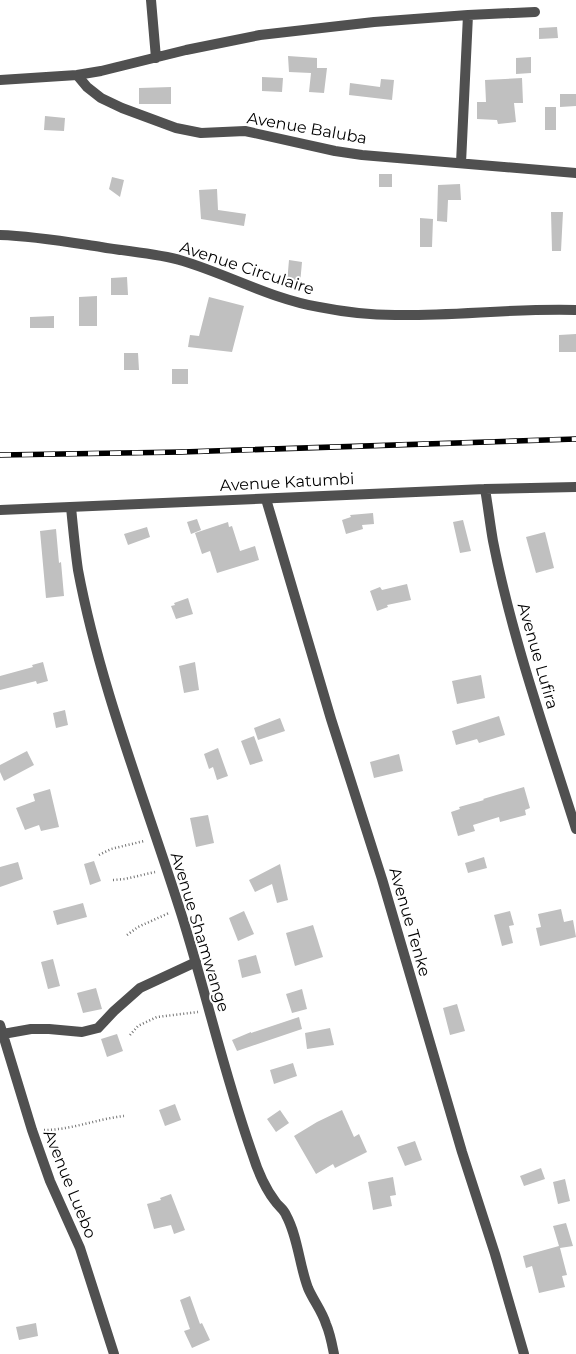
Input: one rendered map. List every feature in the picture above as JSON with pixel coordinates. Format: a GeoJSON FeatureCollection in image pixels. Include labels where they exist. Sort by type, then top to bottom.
{"type":"FeatureCollection","features":[{"type":"Feature","properties":{"kind":"street"},"geometry":{"type":"LineString","coordinates":[[151,0],[156,58]]}},
{"type":"Feature","properties":{"kind":"street"},"geometry":{"type":"LineString","coordinates":[[0,80],[76,76],[260,35],[374,22],[535,12]]}},
{"type":"Feature","properties":{"kind":"street"},"geometry":{"type":"LineString","coordinates":[[462,163],[468,15]]}},
{"type":"Feature","properties":{"kind":"street","name":"Avenue Baluba"},"geometry":{"type":"LineString","coordinates":[[76,76],[101,98],[176,128],[202,133],[245,130],[335,151],[362,155],[576,173]]}},
{"type":"Feature","properties":{"kind":"street","name":"Avenue Circulaire"},"geometry":{"type":"LineString","coordinates":[[0,235],[58,240],[103,248],[156,254],[184,262],[286,299],[353,313],[394,315],[547,309],[576,310]]}},
{"type":"Feature","properties":{"kind":"street","name":"Avenue Katumbi"},"geometry":{"type":"LineString","coordinates":[[0,510],[485,488],[576,487]]}},
{"type":"Feature","properties":{"kind":"street","name":"Avenue Lufira"},"geometry":{"type":"LineString","coordinates":[[485,488],[493,541],[510,614],[534,701],[576,829]]}},
{"type":"Feature","properties":{"kind":"street","name":"Avenue Tenke"},"geometry":{"type":"LineString","coordinates":[[266,499],[524,1354]]}},
{"type":"Feature","properties":{"kind":"street","name":"Avenue Shamwange"},"geometry":{"type":"LineString","coordinates":[[71,507],[78,568],[90,624],[155,838],[196,962],[240,1118],[252,1156],[265,1184],[275,1202],[285,1212],[292,1228],[308,1288],[326,1323],[334,1354]]}},
{"type":"Feature","properties":{"kind":"street"},"geometry":{"type":"LineString","coordinates":[[2,1030],[49,1029],[82,1032],[98,1028],[140,988],[196,962]]}},
{"type":"Feature","properties":{"kind":"street","name":"Avenue Luebo"},"geometry":{"type":"LineString","coordinates":[[2,1030],[32,1130],[50,1181],[80,1248],[114,1354]]}},
{"type":"Feature","properties":{"kind":"path"},"geometry":{"type":"LineString","coordinates":[[99,856],[112,849],[155,838]]}},
{"type":"Feature","properties":{"kind":"path"},"geometry":{"type":"LineString","coordinates":[[112,880],[167,870]]}},
{"type":"Feature","properties":{"kind":"path"},"geometry":{"type":"LineString","coordinates":[[127,934],[179,907]]}},
{"type":"Feature","properties":{"kind":"path"},"geometry":{"type":"LineString","coordinates":[[130,1035],[138,1026],[158,1017],[209,1011]]}},
{"type":"Feature","properties":{"kind":"path"},"geometry":{"type":"LineString","coordinates":[[32,1130],[69,1127],[124,1116]]}},
{"type":"Feature","properties":{"kind":"building"},"geometry":{"type":"Polygon","coordinates":[[[557,27],[558,38],[539,39],[539,28],[557,27]]]}},
{"type":"Feature","properties":{"kind":"building"},"geometry":{"type":"Polygon","coordinates":[[[288,56],[317,58],[317,68],[327,68],[324,93],[309,92],[311,73],[289,72],[288,56]]]}},
{"type":"Feature","properties":{"kind":"building"},"geometry":{"type":"Polygon","coordinates":[[[531,57],[531,73],[516,74],[516,58],[531,57]]]}},
{"type":"Feature","properties":{"kind":"building"},"geometry":{"type":"Polygon","coordinates":[[[262,77],[283,78],[282,92],[262,91],[262,77]]]}},
{"type":"Feature","properties":{"kind":"building"},"geometry":{"type":"Polygon","coordinates":[[[522,78],[523,103],[514,103],[516,122],[498,124],[497,120],[477,119],[477,102],[486,102],[485,80],[522,78]]]}},
{"type":"Feature","properties":{"kind":"building"},"geometry":{"type":"Polygon","coordinates":[[[381,79],[394,80],[392,100],[349,95],[350,83],[380,87],[381,79]]]}},
{"type":"Feature","properties":{"kind":"building"},"geometry":{"type":"Polygon","coordinates":[[[171,87],[171,104],[139,104],[139,88],[171,87]]]}},
{"type":"Feature","properties":{"kind":"building"},"geometry":{"type":"Polygon","coordinates":[[[560,94],[576,94],[576,106],[560,107],[560,94]]]}},
{"type":"Feature","properties":{"kind":"building"},"geometry":{"type":"Polygon","coordinates":[[[545,107],[556,107],[556,130],[545,130],[545,107]]]}},
{"type":"Feature","properties":{"kind":"building"},"geometry":{"type":"Polygon","coordinates":[[[45,116],[65,118],[64,131],[44,130],[45,116]]]}},
{"type":"Feature","properties":{"kind":"building"},"geometry":{"type":"Polygon","coordinates":[[[379,174],[392,174],[392,187],[379,187],[379,174]]]}},
{"type":"Feature","properties":{"kind":"building"},"geometry":{"type":"Polygon","coordinates":[[[112,177],[124,180],[120,197],[109,189],[112,177]]]}},
{"type":"Feature","properties":{"kind":"building"},"geometry":{"type":"Polygon","coordinates":[[[460,184],[461,200],[448,200],[447,222],[437,221],[438,185],[460,184]]]}},
{"type":"Feature","properties":{"kind":"building"},"geometry":{"type":"Polygon","coordinates":[[[217,189],[218,210],[246,214],[244,226],[201,219],[199,190],[217,189]]]}},
{"type":"Feature","properties":{"kind":"building"},"geometry":{"type":"Polygon","coordinates":[[[551,212],[563,212],[561,251],[552,251],[551,212]]]}},
{"type":"Feature","properties":{"kind":"building"},"geometry":{"type":"Polygon","coordinates":[[[420,218],[433,219],[432,247],[420,247],[420,218]]]}},
{"type":"Feature","properties":{"kind":"building"},"geometry":{"type":"Polygon","coordinates":[[[289,260],[302,262],[300,284],[287,283],[289,260]]]}},
{"type":"Feature","properties":{"kind":"building"},"geometry":{"type":"Polygon","coordinates":[[[127,277],[128,295],[111,295],[111,278],[127,277]]]}},
{"type":"Feature","properties":{"kind":"building"},"geometry":{"type":"Polygon","coordinates":[[[97,296],[97,326],[79,326],[79,297],[97,296]]]}},
{"type":"Feature","properties":{"kind":"building"},"geometry":{"type":"Polygon","coordinates":[[[209,297],[244,306],[232,352],[188,347],[190,335],[199,336],[209,297]]]}},
{"type":"Feature","properties":{"kind":"building"},"geometry":{"type":"Polygon","coordinates":[[[54,316],[54,328],[30,328],[30,317],[54,316]]]}},
{"type":"Feature","properties":{"kind":"building"},"geometry":{"type":"Polygon","coordinates":[[[576,334],[576,352],[559,352],[559,335],[576,334]]]}},
{"type":"Feature","properties":{"kind":"building"},"geometry":{"type":"Polygon","coordinates":[[[124,353],[138,353],[139,370],[124,370],[124,353]]]}},
{"type":"Feature","properties":{"kind":"building"},"geometry":{"type":"Polygon","coordinates":[[[172,369],[188,369],[188,384],[172,384],[172,369]]]}},
{"type":"Feature","properties":{"kind":"building"},"geometry":{"type":"Polygon","coordinates":[[[373,513],[374,524],[362,525],[363,529],[346,534],[342,520],[351,517],[350,515],[373,513]]]}},
{"type":"Feature","properties":{"kind":"building"},"geometry":{"type":"Polygon","coordinates":[[[197,519],[201,530],[191,534],[187,522],[197,519]]]}},
{"type":"Feature","properties":{"kind":"building"},"geometry":{"type":"Polygon","coordinates":[[[463,520],[471,551],[460,553],[453,522],[463,520]]]}},
{"type":"Feature","properties":{"kind":"building"},"geometry":{"type":"Polygon","coordinates":[[[228,522],[229,527],[232,526],[240,551],[255,546],[259,560],[217,573],[210,551],[202,554],[195,533],[228,522]]]}},
{"type":"Feature","properties":{"kind":"building"},"geometry":{"type":"Polygon","coordinates":[[[147,527],[150,537],[128,545],[124,534],[147,527]]]}},
{"type":"Feature","properties":{"kind":"building"},"geometry":{"type":"Polygon","coordinates":[[[56,529],[64,596],[46,598],[40,531],[56,529]]]}},
{"type":"Feature","properties":{"kind":"building"},"geometry":{"type":"Polygon","coordinates":[[[545,532],[554,568],[536,573],[526,537],[545,532]]]}},
{"type":"Feature","properties":{"kind":"building"},"geometry":{"type":"Polygon","coordinates":[[[407,584],[411,600],[387,605],[388,607],[377,611],[370,591],[380,587],[382,590],[407,584]]]}},
{"type":"Feature","properties":{"kind":"building"},"geometry":{"type":"Polygon","coordinates":[[[188,598],[193,614],[176,619],[171,606],[188,598]]]}},
{"type":"Feature","properties":{"kind":"building"},"geometry":{"type":"Polygon","coordinates":[[[43,662],[48,681],[37,684],[36,681],[0,690],[0,676],[33,667],[32,665],[43,662]]]}},
{"type":"Feature","properties":{"kind":"building"},"geometry":{"type":"Polygon","coordinates":[[[195,662],[199,690],[184,693],[179,666],[195,662]]]}},
{"type":"Feature","properties":{"kind":"building"},"geometry":{"type":"Polygon","coordinates":[[[481,675],[485,698],[457,704],[452,681],[481,675]]]}},
{"type":"Feature","properties":{"kind":"building"},"geometry":{"type":"Polygon","coordinates":[[[65,710],[68,725],[56,728],[53,713],[65,710]]]}},
{"type":"Feature","properties":{"kind":"building"},"geometry":{"type":"Polygon","coordinates":[[[499,716],[505,735],[479,743],[477,739],[456,745],[452,731],[499,716]]]}},
{"type":"Feature","properties":{"kind":"building"},"geometry":{"type":"Polygon","coordinates":[[[280,718],[285,731],[258,740],[254,728],[280,718]]]}},
{"type":"Feature","properties":{"kind":"building"},"geometry":{"type":"Polygon","coordinates":[[[254,736],[263,761],[250,765],[241,741],[254,736]]]}},
{"type":"Feature","properties":{"kind":"building"},"geometry":{"type":"Polygon","coordinates":[[[218,748],[228,776],[217,780],[213,767],[209,769],[204,754],[218,748]]]}},
{"type":"Feature","properties":{"kind":"building"},"geometry":{"type":"Polygon","coordinates":[[[27,751],[34,765],[4,781],[0,772],[0,765],[27,751]]]}},
{"type":"Feature","properties":{"kind":"building"},"geometry":{"type":"Polygon","coordinates":[[[399,754],[403,771],[374,778],[370,762],[399,754]]]}},
{"type":"Feature","properties":{"kind":"building"},"geometry":{"type":"Polygon","coordinates":[[[524,787],[530,808],[525,810],[526,815],[500,822],[499,817],[473,825],[475,831],[458,836],[451,812],[460,809],[459,807],[524,787]]]}},
{"type":"Feature","properties":{"kind":"building"},"geometry":{"type":"Polygon","coordinates":[[[50,789],[59,827],[41,831],[39,825],[25,830],[16,808],[35,801],[33,794],[50,789]]]}},
{"type":"Feature","properties":{"kind":"building"},"geometry":{"type":"Polygon","coordinates":[[[208,815],[214,843],[196,847],[190,818],[208,815]]]}},
{"type":"Feature","properties":{"kind":"building"},"geometry":{"type":"Polygon","coordinates":[[[484,857],[487,868],[468,873],[465,863],[484,857]]]}},
{"type":"Feature","properties":{"kind":"building"},"geometry":{"type":"Polygon","coordinates":[[[94,861],[101,881],[90,885],[84,864],[94,861]]]}},
{"type":"Feature","properties":{"kind":"building"},"geometry":{"type":"Polygon","coordinates":[[[18,862],[23,879],[0,887],[0,867],[18,862]]]}},
{"type":"Feature","properties":{"kind":"building"},"geometry":{"type":"Polygon","coordinates":[[[280,864],[288,900],[277,903],[272,884],[255,892],[249,880],[280,864]]]}},
{"type":"Feature","properties":{"kind":"building"},"geometry":{"type":"Polygon","coordinates":[[[83,903],[87,917],[57,925],[53,911],[83,903]]]}},
{"type":"Feature","properties":{"kind":"building"},"geometry":{"type":"Polygon","coordinates":[[[561,909],[564,922],[573,920],[576,937],[540,946],[536,928],[541,927],[538,914],[561,909]]]}},
{"type":"Feature","properties":{"kind":"building"},"geometry":{"type":"Polygon","coordinates":[[[244,911],[254,934],[238,941],[229,918],[244,911]]]}},
{"type":"Feature","properties":{"kind":"building"},"geometry":{"type":"Polygon","coordinates":[[[510,911],[514,925],[509,926],[513,943],[502,946],[494,915],[510,911]]]}},
{"type":"Feature","properties":{"kind":"building"},"geometry":{"type":"Polygon","coordinates":[[[313,925],[323,957],[295,966],[286,933],[313,925]]]}},
{"type":"Feature","properties":{"kind":"building"},"geometry":{"type":"Polygon","coordinates":[[[256,955],[261,973],[242,978],[238,960],[256,955]]]}},
{"type":"Feature","properties":{"kind":"building"},"geometry":{"type":"Polygon","coordinates":[[[53,959],[60,986],[48,989],[41,962],[53,959]]]}},
{"type":"Feature","properties":{"kind":"building"},"geometry":{"type":"Polygon","coordinates":[[[96,988],[102,1009],[83,1013],[77,993],[96,988]]]}},
{"type":"Feature","properties":{"kind":"building"},"geometry":{"type":"Polygon","coordinates":[[[302,989],[307,1009],[292,1013],[286,994],[302,989]]]}},
{"type":"Feature","properties":{"kind":"building"},"geometry":{"type":"Polygon","coordinates":[[[457,1004],[465,1031],[450,1035],[443,1008],[457,1004]]]}},
{"type":"Feature","properties":{"kind":"building"},"geometry":{"type":"Polygon","coordinates":[[[299,1017],[302,1029],[237,1051],[232,1040],[251,1032],[299,1017]]]}},
{"type":"Feature","properties":{"kind":"building"},"geometry":{"type":"Polygon","coordinates":[[[330,1028],[334,1045],[307,1049],[305,1033],[330,1028]]]}},
{"type":"Feature","properties":{"kind":"building"},"geometry":{"type":"Polygon","coordinates":[[[117,1034],[123,1051],[107,1057],[101,1039],[117,1034]]]}},
{"type":"Feature","properties":{"kind":"building"},"geometry":{"type":"Polygon","coordinates":[[[293,1063],[297,1076],[274,1084],[270,1070],[293,1063]]]}},
{"type":"Feature","properties":{"kind":"building"},"geometry":{"type":"Polygon","coordinates":[[[175,1104],[181,1120],[165,1126],[159,1110],[175,1104]]]}},
{"type":"Feature","properties":{"kind":"building"},"geometry":{"type":"Polygon","coordinates":[[[280,1110],[289,1123],[276,1132],[267,1119],[280,1110]]]}},
{"type":"Feature","properties":{"kind":"building"},"geometry":{"type":"Polygon","coordinates":[[[342,1110],[354,1137],[359,1134],[367,1152],[335,1168],[333,1164],[316,1174],[294,1136],[342,1110]]]}},
{"type":"Feature","properties":{"kind":"building"},"geometry":{"type":"Polygon","coordinates":[[[415,1141],[422,1160],[405,1166],[397,1147],[415,1141]]]}},
{"type":"Feature","properties":{"kind":"building"},"geometry":{"type":"Polygon","coordinates":[[[541,1168],[545,1179],[524,1186],[520,1176],[541,1168]]]}},
{"type":"Feature","properties":{"kind":"building"},"geometry":{"type":"Polygon","coordinates":[[[393,1177],[396,1195],[390,1196],[392,1206],[373,1210],[368,1182],[393,1177]]]}},
{"type":"Feature","properties":{"kind":"building"},"geometry":{"type":"Polygon","coordinates":[[[565,1179],[570,1201],[558,1204],[553,1182],[565,1179]]]}},
{"type":"Feature","properties":{"kind":"building"},"geometry":{"type":"Polygon","coordinates":[[[171,1194],[185,1230],[174,1234],[171,1225],[154,1229],[147,1204],[161,1200],[160,1198],[171,1194]]]}},
{"type":"Feature","properties":{"kind":"building"},"geometry":{"type":"Polygon","coordinates":[[[566,1223],[573,1246],[560,1248],[567,1275],[562,1276],[565,1287],[539,1293],[532,1266],[526,1268],[523,1256],[559,1246],[553,1226],[566,1223]]]}},
{"type":"Feature","properties":{"kind":"building"},"geometry":{"type":"Polygon","coordinates":[[[190,1296],[200,1324],[202,1323],[210,1340],[192,1348],[184,1331],[190,1329],[180,1300],[190,1296]]]}},
{"type":"Feature","properties":{"kind":"building"},"geometry":{"type":"Polygon","coordinates":[[[36,1323],[38,1336],[19,1340],[16,1327],[36,1323]]]}},
{"type":"Feature","properties":{"kind":"railway"},"geometry":{"type":"LineString","coordinates":[[0,455],[182,452],[576,439]]}}]}
